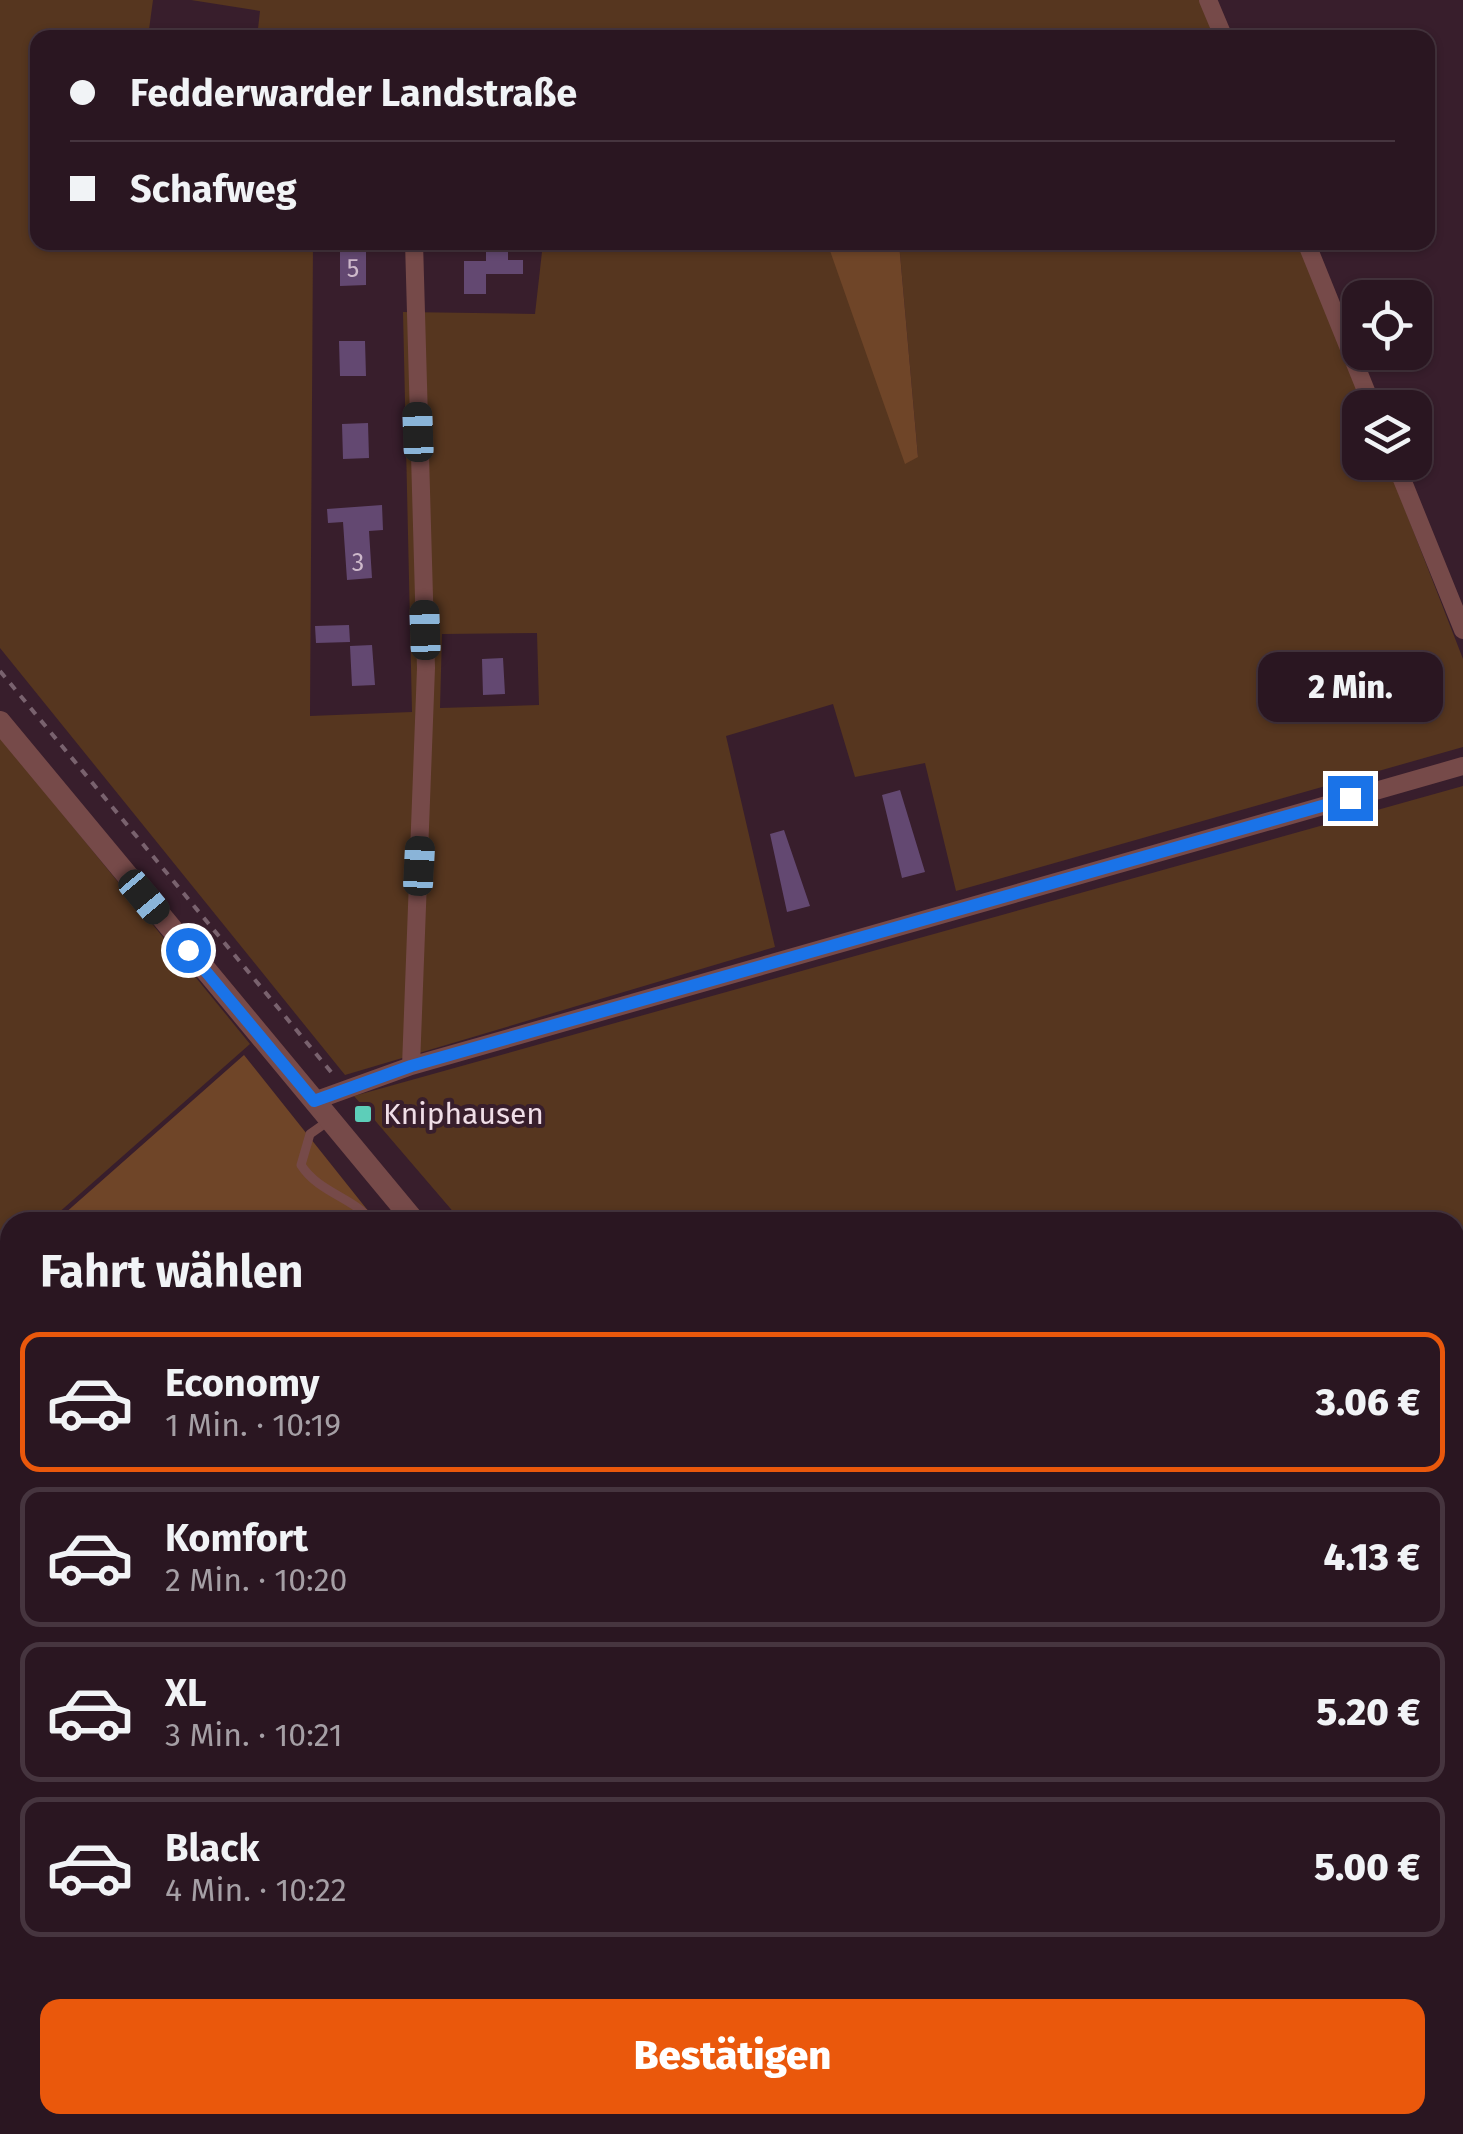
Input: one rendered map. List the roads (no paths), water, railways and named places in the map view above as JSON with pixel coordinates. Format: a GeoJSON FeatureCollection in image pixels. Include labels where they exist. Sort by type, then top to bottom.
{"type":"FeatureCollection","features":[{"type":"Feature","properties":{"kind":"street"},"geometry":{"type":"LineString","coordinates":[[1208,0],[1221,30]]}},
{"type":"Feature","properties":{"kind":"street"},"geometry":{"type":"LineString","coordinates":[[411,1066],[426,668],[414,250]]}},
{"type":"Feature","properties":{"kind":"street"},"geometry":{"type":"LineString","coordinates":[[1309,250],[1366,390]]}},
{"type":"Feature","properties":{"kind":"street"},"geometry":{"type":"LineString","coordinates":[[1402,480],[1463,630]]}},
{"type":"Feature","properties":{"kind":"street"},"geometry":{"type":"LineString","coordinates":[[0,722],[407,1212]]}},
{"type":"Feature","properties":{"kind":"street"},"geometry":{"type":"LineString","coordinates":[[314,1101],[411,1066],[1463,766]]}},
{"type":"Feature","properties":{"kind":"lane"},"geometry":{"type":"LineString","coordinates":[[329,1120],[310,1134],[301,1165],[313,1184],[365,1212]]}},
{"type":"Feature","properties":{"kind":"place","name":"Kniphausen"},"geometry":{"type":"Point","coordinates":[363,1114]}}]}
